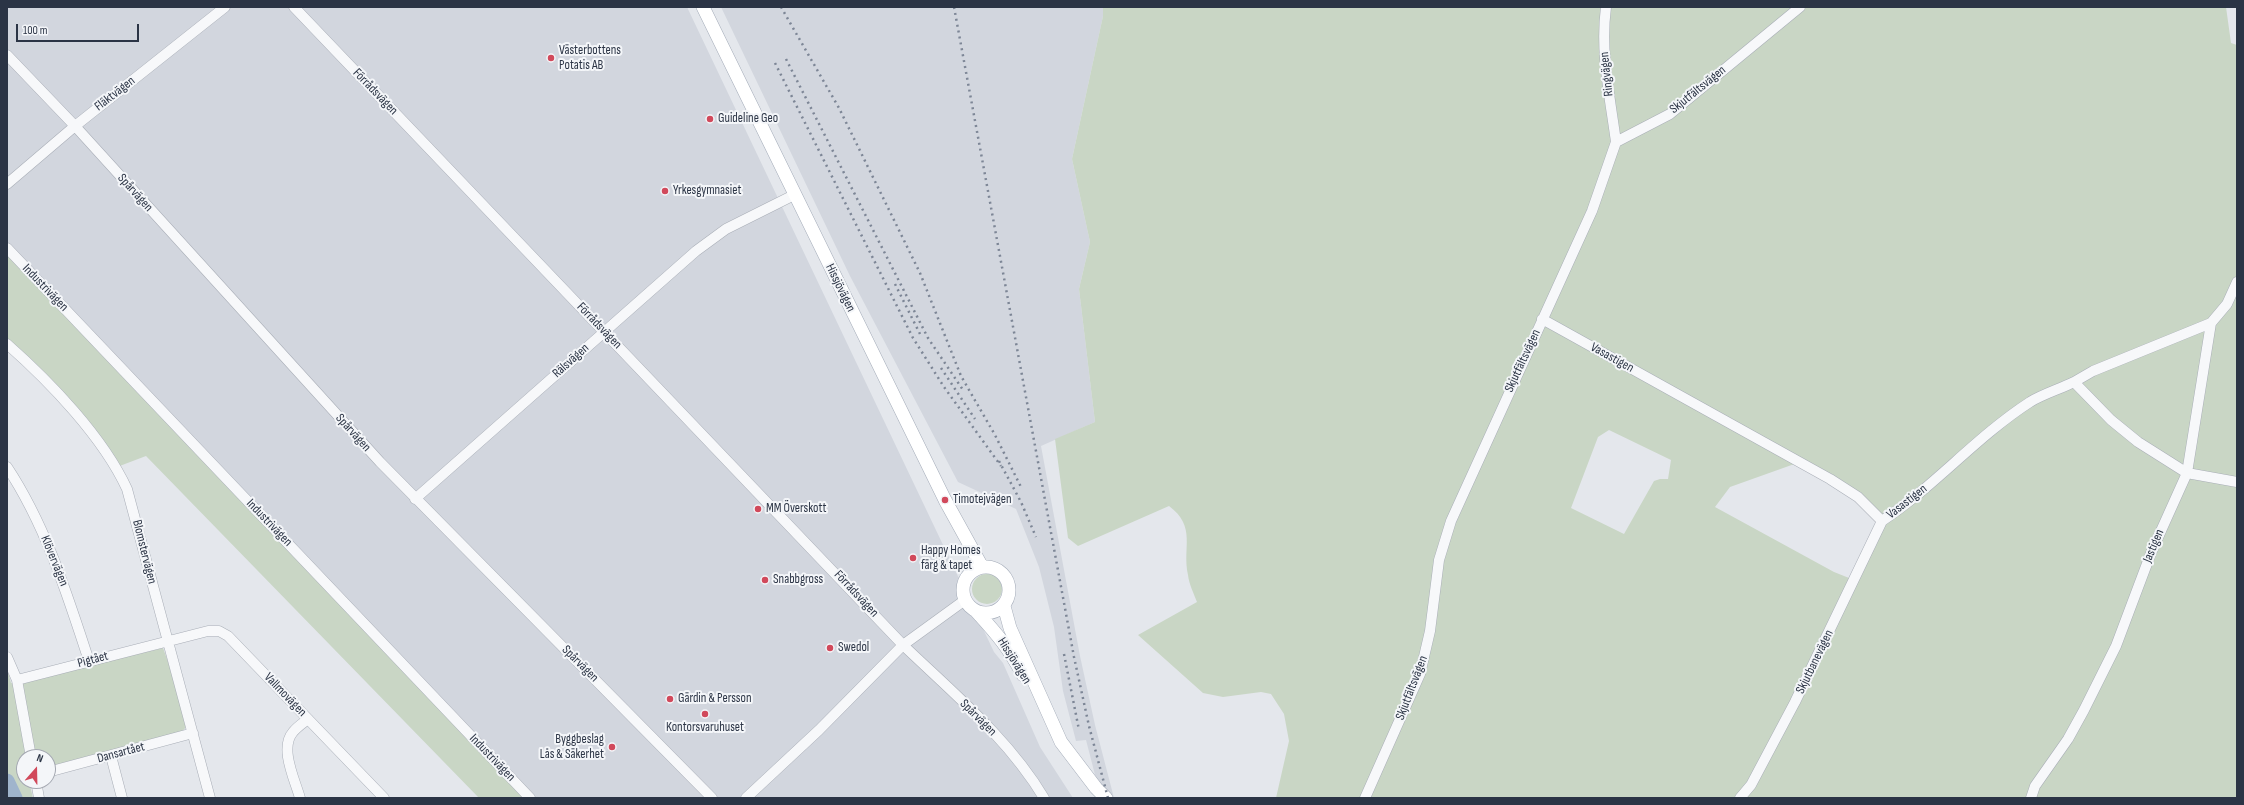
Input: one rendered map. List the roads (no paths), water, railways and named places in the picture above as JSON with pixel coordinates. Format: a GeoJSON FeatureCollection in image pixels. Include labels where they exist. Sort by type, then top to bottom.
{"type":"FeatureCollection","features":[{"type":"Feature","properties":{"kind":"main road","name":"Hissjövägen"},"geometry":{"type":"LineString","coordinates":[[703,7],[945,500],[982,567]]}},
{"type":"Feature","properties":{"kind":"main road"},"geometry":{"type":"LineString","coordinates":[[982,567],[996,568],[1006,577],[1010,593],[1004,606],[988,613],[976,611],[965,600],[963,587],[966,578],[970,573],[982,567]]}},
{"type":"Feature","properties":{"kind":"main road","name":"Hissjövägen"},"geometry":{"type":"LineString","coordinates":[[1004,606],[1010,628],[1061,742],[1096,788],[1106,798]]}},
{"type":"Feature","properties":{"kind":"main road","name":"Hissjövägen"},"geometry":{"type":"LineString","coordinates":[[976,611],[1011,651],[1024,676],[1048,714]]}},
{"type":"Feature","properties":{"kind":"street","name":"Fläktvägen"},"geometry":{"type":"LineString","coordinates":[[7,184],[75,126],[226,7]]}},
{"type":"Feature","properties":{"kind":"street","name":"Förrådsvägen"},"geometry":{"type":"LineString","coordinates":[[294,7],[903,645]]}},
{"type":"Feature","properties":{"kind":"street","name":"Ringvägen"},"geometry":{"type":"LineString","coordinates":[[1606,7],[1603,30],[1607,76],[1616,142]]}},
{"type":"Feature","properties":{"kind":"street","name":"Skjutfältsvägen"},"geometry":{"type":"LineString","coordinates":[[1365,798],[1420,674],[1430,631],[1439,560],[1451,520],[1592,211],[1616,142],[1670,114],[1800,7]]}},
{"type":"Feature","properties":{"kind":"street","name":"Spårvägen"},"geometry":{"type":"LineString","coordinates":[[7,55],[75,126],[415,499],[712,798]]}},
{"type":"Feature","properties":{"kind":"street","name":"Rälsvägen"},"geometry":{"type":"LineString","coordinates":[[415,499],[696,251],[726,229],[794,195]]}},
{"type":"Feature","properties":{"kind":"street","name":"Industrivägen"},"geometry":{"type":"LineString","coordinates":[[7,248],[530,798]]}},
{"type":"Feature","properties":{"kind":"street"},"geometry":{"type":"LineString","coordinates":[[2211,323],[2227,304],[2237,282]]}},
{"type":"Feature","properties":{"kind":"street","name":"Vasastigen"},"geometry":{"type":"LineString","coordinates":[[1542,319],[1830,479],[1858,497],[1882,521],[1901,508],[1963,454],[2030,402],[2074,382],[2093,371],[2211,323]]}},
{"type":"Feature","properties":{"kind":"street","name":"Jastigen"},"geometry":{"type":"LineString","coordinates":[[2031,798],[2035,786],[2068,739],[2116,646],[2151,553],[2187,473],[2211,323]]}},
{"type":"Feature","properties":{"kind":"street","name":"Blomstervägen"},"geometry":{"type":"LineString","coordinates":[[7,344],[104,447],[117,467],[128,489],[154,593],[169,640],[210,798]]}},
{"type":"Feature","properties":{"kind":"street"},"geometry":{"type":"LineString","coordinates":[[2074,382],[2111,420],[2138,442],[2187,473],[2237,482]]}},
{"type":"Feature","properties":{"kind":"street","name":"Klövervägen"},"geometry":{"type":"LineString","coordinates":[[7,466],[46,542],[64,582],[90,661]]}},
{"type":"Feature","properties":{"kind":"street","name":"Skjutbanevägen"},"geometry":{"type":"LineString","coordinates":[[1740,798],[1751,785],[1795,702],[1882,521]]}},
{"type":"Feature","properties":{"kind":"street"},"geometry":{"type":"LineString","coordinates":[[746,798],[819,730],[903,645],[965,600]]}},
{"type":"Feature","properties":{"kind":"street","name":"Vallmovägen"},"geometry":{"type":"LineString","coordinates":[[169,640],[208,630],[219,631],[228,636],[384,798]]}},
{"type":"Feature","properties":{"kind":"street","name":"Pigtået"},"geometry":{"type":"LineString","coordinates":[[17,680],[169,640]]}},
{"type":"Feature","properties":{"kind":"street","name":"Spårvägen"},"geometry":{"type":"LineString","coordinates":[[903,645],[985,723],[1020,762],[1044,798]]}},
{"type":"Feature","properties":{"kind":"street"},"geometry":{"type":"LineString","coordinates":[[7,657],[17,680],[30,749]]}},
{"type":"Feature","properties":{"kind":"street"},"geometry":{"type":"LineString","coordinates":[[300,798],[288,746],[293,732],[308,719]]}},
{"type":"Feature","properties":{"kind":"street","name":"Dansartået"},"geometry":{"type":"LineString","coordinates":[[56,770],[193,733]]}},
{"type":"Feature","properties":{"kind":"street"},"geometry":{"type":"LineString","coordinates":[[111,756],[122,798]]}},
{"type":"Feature","properties":{"kind":"waterway"},"geometry":{"type":"LineString","coordinates":[[7,781],[15,798]]}},
{"type":"Feature","properties":{"kind":"railway"},"geometry":{"type":"LineString","coordinates":[[781,7],[839,108],[920,273],[961,376],[995,435],[1021,487]]}},
{"type":"Feature","properties":{"kind":"railway"},"geometry":{"type":"LineString","coordinates":[[954,7],[1074,657],[1089,726],[1108,798]]}},
{"type":"Feature","properties":{"kind":"railway"},"geometry":{"type":"LineString","coordinates":[[786,59],[928,338],[963,390]]}},
{"type":"Feature","properties":{"kind":"railway"},"geometry":{"type":"LineString","coordinates":[[775,63],[913,338],[944,387],[1001,466]]}},
{"type":"Feature","properties":{"kind":"railway"},"geometry":{"type":"LineString","coordinates":[[895,284],[920,334]]}},
{"type":"Feature","properties":{"kind":"railway"},"geometry":{"type":"LineString","coordinates":[[941,368],[975,419]]}},
{"type":"Feature","properties":{"kind":"railway"},"geometry":{"type":"LineString","coordinates":[[999,461],[1021,502],[1036,537]]}},
{"type":"Feature","properties":{"kind":"railway"},"geometry":{"type":"LineString","coordinates":[[1064,654],[1079,730]]}},
{"type":"Feature","properties":{"kind":"place","name":"Västerbottens Potatis AB"},"geometry":{"type":"Point","coordinates":[551,58]}},
{"type":"Feature","properties":{"kind":"place","name":"Guideline Geo"},"geometry":{"type":"Point","coordinates":[710,119]}},
{"type":"Feature","properties":{"kind":"place","name":"Yrkesgymnasiet"},"geometry":{"type":"Point","coordinates":[665,191]}},
{"type":"Feature","properties":{"kind":"place","name":"Timotejvägen"},"geometry":{"type":"Point","coordinates":[945,500]}},
{"type":"Feature","properties":{"kind":"place","name":"MM Överskott"},"geometry":{"type":"Point","coordinates":[758,509]}},
{"type":"Feature","properties":{"kind":"place","name":"Happy Homes färg & tapet"},"geometry":{"type":"Point","coordinates":[913,558]}},
{"type":"Feature","properties":{"kind":"place","name":"Snabbgross"},"geometry":{"type":"Point","coordinates":[765,580]}},
{"type":"Feature","properties":{"kind":"place","name":"Swedol"},"geometry":{"type":"Point","coordinates":[830,648]}},
{"type":"Feature","properties":{"kind":"place","name":"Gärdin & Persson"},"geometry":{"type":"Point","coordinates":[670,699]}},
{"type":"Feature","properties":{"kind":"place","name":"Kontorsvaruhuset"},"geometry":{"type":"Point","coordinates":[705,714]}},
{"type":"Feature","properties":{"kind":"place","name":"Byggbeslag Lås & Säkerhet"},"geometry":{"type":"Point","coordinates":[612,747]}}]}
